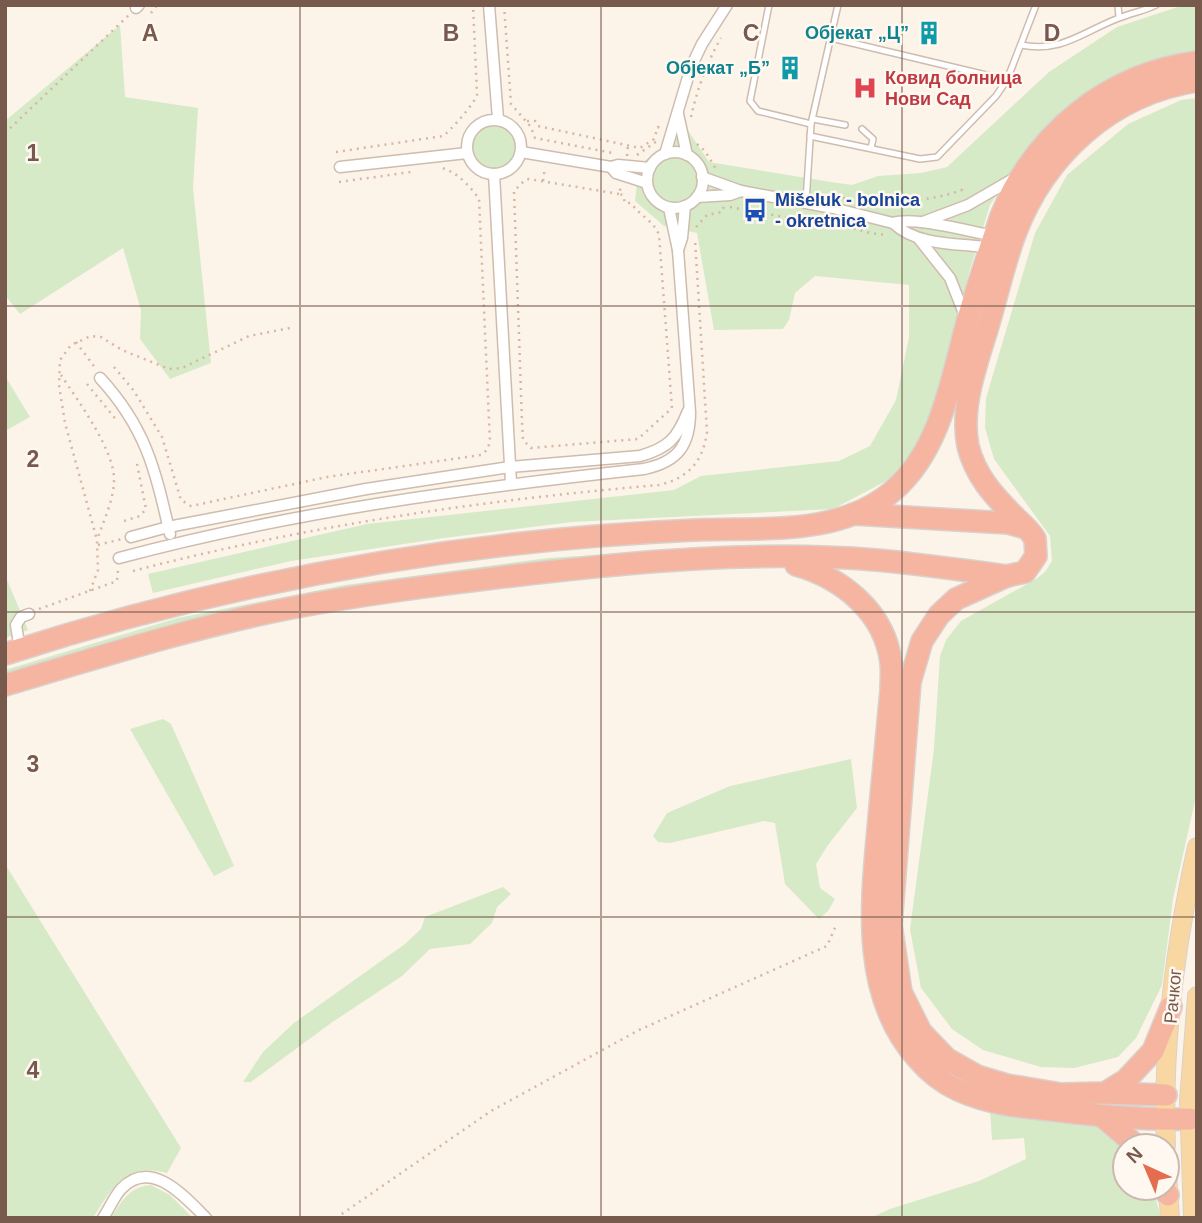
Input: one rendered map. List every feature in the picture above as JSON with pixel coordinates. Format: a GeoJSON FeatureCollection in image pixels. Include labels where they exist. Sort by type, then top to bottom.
{"type":"FeatureCollection","features":[{"type":"Feature","properties":{"kind":"highway"},"geometry":{"type":"LineString","coordinates":[[1166,1095],[1062,1094],[1007,1085],[977,1076],[947,1059],[933,1047],[910,1013],[901,992],[891,925],[910,682],[922,641],[939,615],[956,599],[1007,576],[1025,572],[1034,562],[1037,544],[1032,533],[998,500],[979,475],[970,453],[966,423],[1002,243],[1006,204],[1021,175],[1055,131],[1096,98],[1137,77],[1197,62]]}},
{"type":"Feature","properties":{"kind":"highway"},"geometry":{"type":"LineString","coordinates":[[854,514],[892,491],[918,463],[940,416],[967,323],[1002,243],[1064,153],[1089,128],[1137,98],[1163,88],[1197,81]]}},
{"type":"Feature","properties":{"kind":"highway"},"geometry":{"type":"LineString","coordinates":[[13,652],[226,592],[402,557],[574,537],[796,528],[854,514],[1007,523],[1026,528]]}},
{"type":"Feature","properties":{"kind":"highway"},"geometry":{"type":"LineString","coordinates":[[5,685],[229,622],[291,608],[388,591],[594,566],[767,558],[875,560],[1007,576]]}},
{"type":"Feature","properties":{"kind":"highway"},"geometry":{"type":"LineString","coordinates":[[767,558],[827,575],[860,600],[873,616],[891,662],[891,691],[872,898],[873,934],[880,986],[886,1006],[905,1043],[926,1068],[956,1090],[998,1104],[1102,1116],[1165,1119],[1192,1130]]}},
{"type":"Feature","properties":{"kind":"highway"},"geometry":{"type":"LineString","coordinates":[[1105,1093],[1126,1080],[1153,1051],[1171,1007]]}},
{"type":"Feature","properties":{"kind":"highway"},"geometry":{"type":"LineString","coordinates":[[1102,1116],[1121,1132]]}},
{"type":"Feature","properties":{"kind":"main road","name":"Рачког"},"geometry":{"type":"LineString","coordinates":[[1165,1132],[1171,1007],[1178,941],[1197,847]]}},
{"type":"Feature","properties":{"kind":"main road","name":"Рачког"},"geometry":{"type":"LineString","coordinates":[[1194,1218],[1190,1088],[1197,996]]}},
{"type":"Feature","properties":{"kind":"street"},"geometry":{"type":"LineString","coordinates":[[489,5],[498,119]]}},
{"type":"Feature","properties":{"kind":"street"},"geometry":{"type":"LineString","coordinates":[[665,154],[687,155],[694,160],[702,177],[701,191],[685,206],[669,208],[653,197],[647,183],[650,168],[665,154],[691,67],[727,5]]}},
{"type":"Feature","properties":{"kind":"street"},"geometry":{"type":"LineString","coordinates":[[678,114],[687,155]]}},
{"type":"Feature","properties":{"kind":"street"},"geometry":{"type":"LineString","coordinates":[[498,119],[513,127],[521,143],[521,152],[511,168],[494,174],[477,169],[467,153],[468,135],[480,122],[498,119]]}},
{"type":"Feature","properties":{"kind":"street"},"geometry":{"type":"LineString","coordinates":[[521,152],[611,167],[618,165],[650,168]]}},
{"type":"Feature","properties":{"kind":"street"},"geometry":{"type":"LineString","coordinates":[[340,167],[467,153]]}},
{"type":"Feature","properties":{"kind":"street"},"geometry":{"type":"LineString","coordinates":[[611,167],[616,173],[647,183]]}},
{"type":"Feature","properties":{"kind":"street"},"geometry":{"type":"LineString","coordinates":[[494,174],[511,484]]}},
{"type":"Feature","properties":{"kind":"street"},"geometry":{"type":"LineString","coordinates":[[922,222],[968,205],[1021,175]]}},
{"type":"Feature","properties":{"kind":"street"},"geometry":{"type":"LineString","coordinates":[[702,177],[741,191],[806,202],[893,223],[922,222],[1002,243]]}},
{"type":"Feature","properties":{"kind":"street"},"geometry":{"type":"LineString","coordinates":[[697,197],[730,195],[741,191]]}},
{"type":"Feature","properties":{"kind":"street"},"geometry":{"type":"LineString","coordinates":[[678,250],[685,206]]}},
{"type":"Feature","properties":{"kind":"street"},"geometry":{"type":"LineString","coordinates":[[119,558],[245,527],[511,484],[655,467],[672,458],[685,443],[690,432],[690,405],[678,250],[669,208]]}},
{"type":"Feature","properties":{"kind":"street"},"geometry":{"type":"LineString","coordinates":[[893,223],[901,231],[919,239],[1002,243]]}},
{"type":"Feature","properties":{"kind":"street"},"geometry":{"type":"LineString","coordinates":[[919,239],[950,278],[967,323]]}},
{"type":"Feature","properties":{"kind":"street"},"geometry":{"type":"LineString","coordinates":[[100,378],[121,401],[145,443],[172,544]]}},
{"type":"Feature","properties":{"kind":"street"},"geometry":{"type":"LineString","coordinates":[[131,537],[168,527],[366,489],[510,467],[640,456],[660,450],[671,442],[682,426],[690,405]]}},
{"type":"Feature","properties":{"kind":"street"},"geometry":{"type":"LineString","coordinates":[[13,652],[16,625],[21,617],[29,614]]}},
{"type":"Feature","properties":{"kind":"street"},"geometry":{"type":"LineString","coordinates":[[103,1218],[122,1188],[146,1177],[163,1181],[173,1187],[206,1218]]}},
{"type":"Feature","properties":{"kind":"lane"},"geometry":{"type":"LineString","coordinates":[[769,5],[750,101],[758,111],[812,122],[845,125]]}},
{"type":"Feature","properties":{"kind":"lane"},"geometry":{"type":"LineString","coordinates":[[806,202],[812,122],[838,5]]}},
{"type":"Feature","properties":{"kind":"lane"},"geometry":{"type":"LineString","coordinates":[[810,136],[920,159],[937,156],[996,96],[1007,80],[1036,5]]}},
{"type":"Feature","properties":{"kind":"lane"},"geometry":{"type":"LineString","coordinates":[[1118,5],[1119,17]]}},
{"type":"Feature","properties":{"kind":"lane"},"geometry":{"type":"LineString","coordinates":[[1021,45],[1037,48],[1055,46],[1119,17],[1156,5]]}},
{"type":"Feature","properties":{"kind":"lane"},"geometry":{"type":"LineString","coordinates":[[831,38],[1007,80]]}},
{"type":"Feature","properties":{"kind":"lane"},"geometry":{"type":"LineString","coordinates":[[862,129],[873,139],[871,148]]}},
{"type":"Feature","properties":{"kind":"path"},"geometry":{"type":"LineString","coordinates":[[151,13],[157,5]]}},
{"type":"Feature","properties":{"kind":"path"},"geometry":{"type":"LineString","coordinates":[[336,152],[443,136],[449,132],[472,106],[477,95],[473,5]]}},
{"type":"Feature","properties":{"kind":"path"},"geometry":{"type":"LineString","coordinates":[[504,5],[511,104],[526,121],[535,138],[614,154]]}},
{"type":"Feature","properties":{"kind":"path"},"geometry":{"type":"LineString","coordinates":[[5,133],[138,7]]}},
{"type":"Feature","properties":{"kind":"path"},"geometry":{"type":"LineString","coordinates":[[690,123],[695,100],[712,53],[726,29]]}},
{"type":"Feature","properties":{"kind":"path"},"geometry":{"type":"LineString","coordinates":[[526,121],[640,148],[654,139],[658,127],[671,133]]}},
{"type":"Feature","properties":{"kind":"path"},"geometry":{"type":"LineString","coordinates":[[627,156],[636,156],[665,133],[671,133]]}},
{"type":"Feature","properties":{"kind":"path"},"geometry":{"type":"LineString","coordinates":[[693,141],[705,151],[717,171],[722,174]]}},
{"type":"Feature","properties":{"kind":"path"},"geometry":{"type":"LineString","coordinates":[[114,367],[134,391],[162,437],[181,500],[191,506],[327,477],[481,455],[490,442],[479,199],[454,173],[441,168]]}},
{"type":"Feature","properties":{"kind":"path"},"geometry":{"type":"LineString","coordinates":[[339,183],[416,172]]}},
{"type":"Feature","properties":{"kind":"path"},"geometry":{"type":"LineString","coordinates":[[619,194],[529,179],[514,191],[523,440],[531,448],[638,439],[672,408],[659,235],[653,223],[642,217],[631,203],[625,203]]}},
{"type":"Feature","properties":{"kind":"path"},"geometry":{"type":"LineString","coordinates":[[833,196],[904,203],[940,198],[962,190],[968,205]]}},
{"type":"Feature","properties":{"kind":"path"},"geometry":{"type":"LineString","coordinates":[[133,571],[205,552],[364,521],[559,493],[660,485],[674,481],[693,468],[702,453],[707,432],[694,244],[700,219],[714,212],[722,212],[724,206],[789,218],[811,216],[870,233],[895,236]]}},
{"type":"Feature","properties":{"kind":"path"},"geometry":{"type":"LineString","coordinates":[[90,591],[98,569],[97,543],[65,423],[59,385],[61,360],[71,345],[91,336],[101,337],[122,350],[169,369],[194,364],[249,336],[290,328]]}},
{"type":"Feature","properties":{"kind":"path"},"geometry":{"type":"LineString","coordinates":[[76,342],[94,363],[100,378]]}},
{"type":"Feature","properties":{"kind":"path"},"geometry":{"type":"LineString","coordinates":[[60,373],[107,452],[113,468],[113,494],[97,543]]}},
{"type":"Feature","properties":{"kind":"path"},"geometry":{"type":"LineString","coordinates":[[87,384],[120,425]]}},
{"type":"Feature","properties":{"kind":"path"},"geometry":{"type":"LineString","coordinates":[[124,521],[144,513],[146,505],[133,451]]}},
{"type":"Feature","properties":{"kind":"path"},"geometry":{"type":"LineString","coordinates":[[97,543],[131,537]]}},
{"type":"Feature","properties":{"kind":"path"},"geometry":{"type":"LineString","coordinates":[[29,614],[117,581],[119,558]]}},
{"type":"Feature","properties":{"kind":"path"},"geometry":{"type":"LineString","coordinates":[[336,1218],[491,1111],[639,1031],[827,946],[837,923]]}},
{"type":"Feature","properties":{"kind":"green space"},"geometry":{"type":"Polygon","coordinates":[[[1184,5],[1197,5],[1197,52],[1149,62],[1091,90],[1026,149],[990,205],[970,269],[935,405],[915,448],[890,479],[833,509],[572,522],[291,561],[153,593],[148,574],[367,524],[674,490],[701,476],[839,461],[870,446],[896,400],[909,337],[909,285],[815,276],[795,293],[789,320],[783,329],[714,330],[697,233],[664,226],[635,201],[639,165],[687,129],[709,162],[831,182],[852,185],[878,176],[921,173],[947,167],[1049,72],[1117,27],[1184,5]]]}},
{"type":"Feature","properties":{"kind":"green space"},"geometry":{"type":"Polygon","coordinates":[[[120,25],[125,97],[198,108],[193,188],[211,363],[170,379],[140,339],[141,310],[123,248],[20,314],[5,295],[5,121],[120,25]]]}},
{"type":"Feature","properties":{"kind":"green space"},"geometry":{"type":"Polygon","coordinates":[[[1197,98],[1197,792],[1173,899],[1162,985],[1136,1038],[1118,1057],[1074,1068],[1041,1067],[983,1050],[952,1029],[921,988],[910,929],[934,749],[940,656],[946,640],[961,621],[1036,579],[1052,561],[1050,536],[994,459],[985,428],[986,398],[1035,233],[1067,175],[1128,124],[1181,100],[1197,98]]]}},
{"type":"Feature","properties":{"kind":"green space"},"geometry":{"type":"Polygon","coordinates":[[[494,123],[511,130],[518,147],[511,164],[494,171],[477,164],[470,147],[477,130],[494,123]]]}},
{"type":"Feature","properties":{"kind":"green space"},"geometry":{"type":"Polygon","coordinates":[[[5,376],[30,417],[5,431],[5,376]]]}},
{"type":"Feature","properties":{"kind":"green space"},"geometry":{"type":"Polygon","coordinates":[[[748,546],[864,547],[863,553],[547,563],[5,677],[5,670],[178,618],[345,585],[547,558],[748,546]]]}},
{"type":"Feature","properties":{"kind":"green space"},"geometry":{"type":"Polygon","coordinates":[[[5,575],[28,630],[5,638],[5,575]]]}},
{"type":"Feature","properties":{"kind":"green space"},"geometry":{"type":"Polygon","coordinates":[[[163,719],[171,724],[234,866],[214,876],[130,729],[163,719]]]}},
{"type":"Feature","properties":{"kind":"green space"},"geometry":{"type":"Polygon","coordinates":[[[851,759],[857,808],[816,864],[820,888],[835,899],[819,919],[785,884],[775,823],[764,821],[670,843],[658,842],[653,836],[667,813],[730,786],[851,759]]]}},
{"type":"Feature","properties":{"kind":"green space"},"geometry":{"type":"Polygon","coordinates":[[[5,864],[181,1148],[167,1173],[141,1171],[122,1180],[107,1196],[93,1218],[5,1218],[5,864]]]}},
{"type":"Feature","properties":{"kind":"green space"},"geometry":{"type":"Polygon","coordinates":[[[503,887],[511,894],[497,907],[492,923],[470,944],[430,949],[402,976],[331,1023],[251,1082],[243,1082],[263,1052],[294,1023],[405,944],[421,929],[425,917],[503,887]]]}},
{"type":"Feature","properties":{"kind":"green space"},"geometry":{"type":"Polygon","coordinates":[[[990,1109],[1098,1125],[1111,1135],[1111,1202],[1157,1202],[1161,1218],[870,1218],[979,1181],[1026,1159],[1024,1138],[992,1140],[990,1109]]]}},
{"type":"Feature","properties":{"kind":"green space"},"geometry":{"type":"Polygon","coordinates":[[[151,1185],[170,1195],[193,1218],[111,1218],[132,1192],[151,1185]]]}},
{"type":"Feature","properties":{"kind":"place","name":"Објекат „Ц”"},"geometry":{"type":"Point","coordinates":[929,33]}},
{"type":"Feature","properties":{"kind":"place","name":"Објекат „Б”"},"geometry":{"type":"Point","coordinates":[790,68]}},
{"type":"Feature","properties":{"kind":"place","name":"Ковид болница Нови Сад"},"geometry":{"type":"Point","coordinates":[865,88]}},
{"type":"Feature","properties":{"kind":"place","name":"Mišeluk - bolnica - okretnica"},"geometry":{"type":"Point","coordinates":[755,210]}}]}
